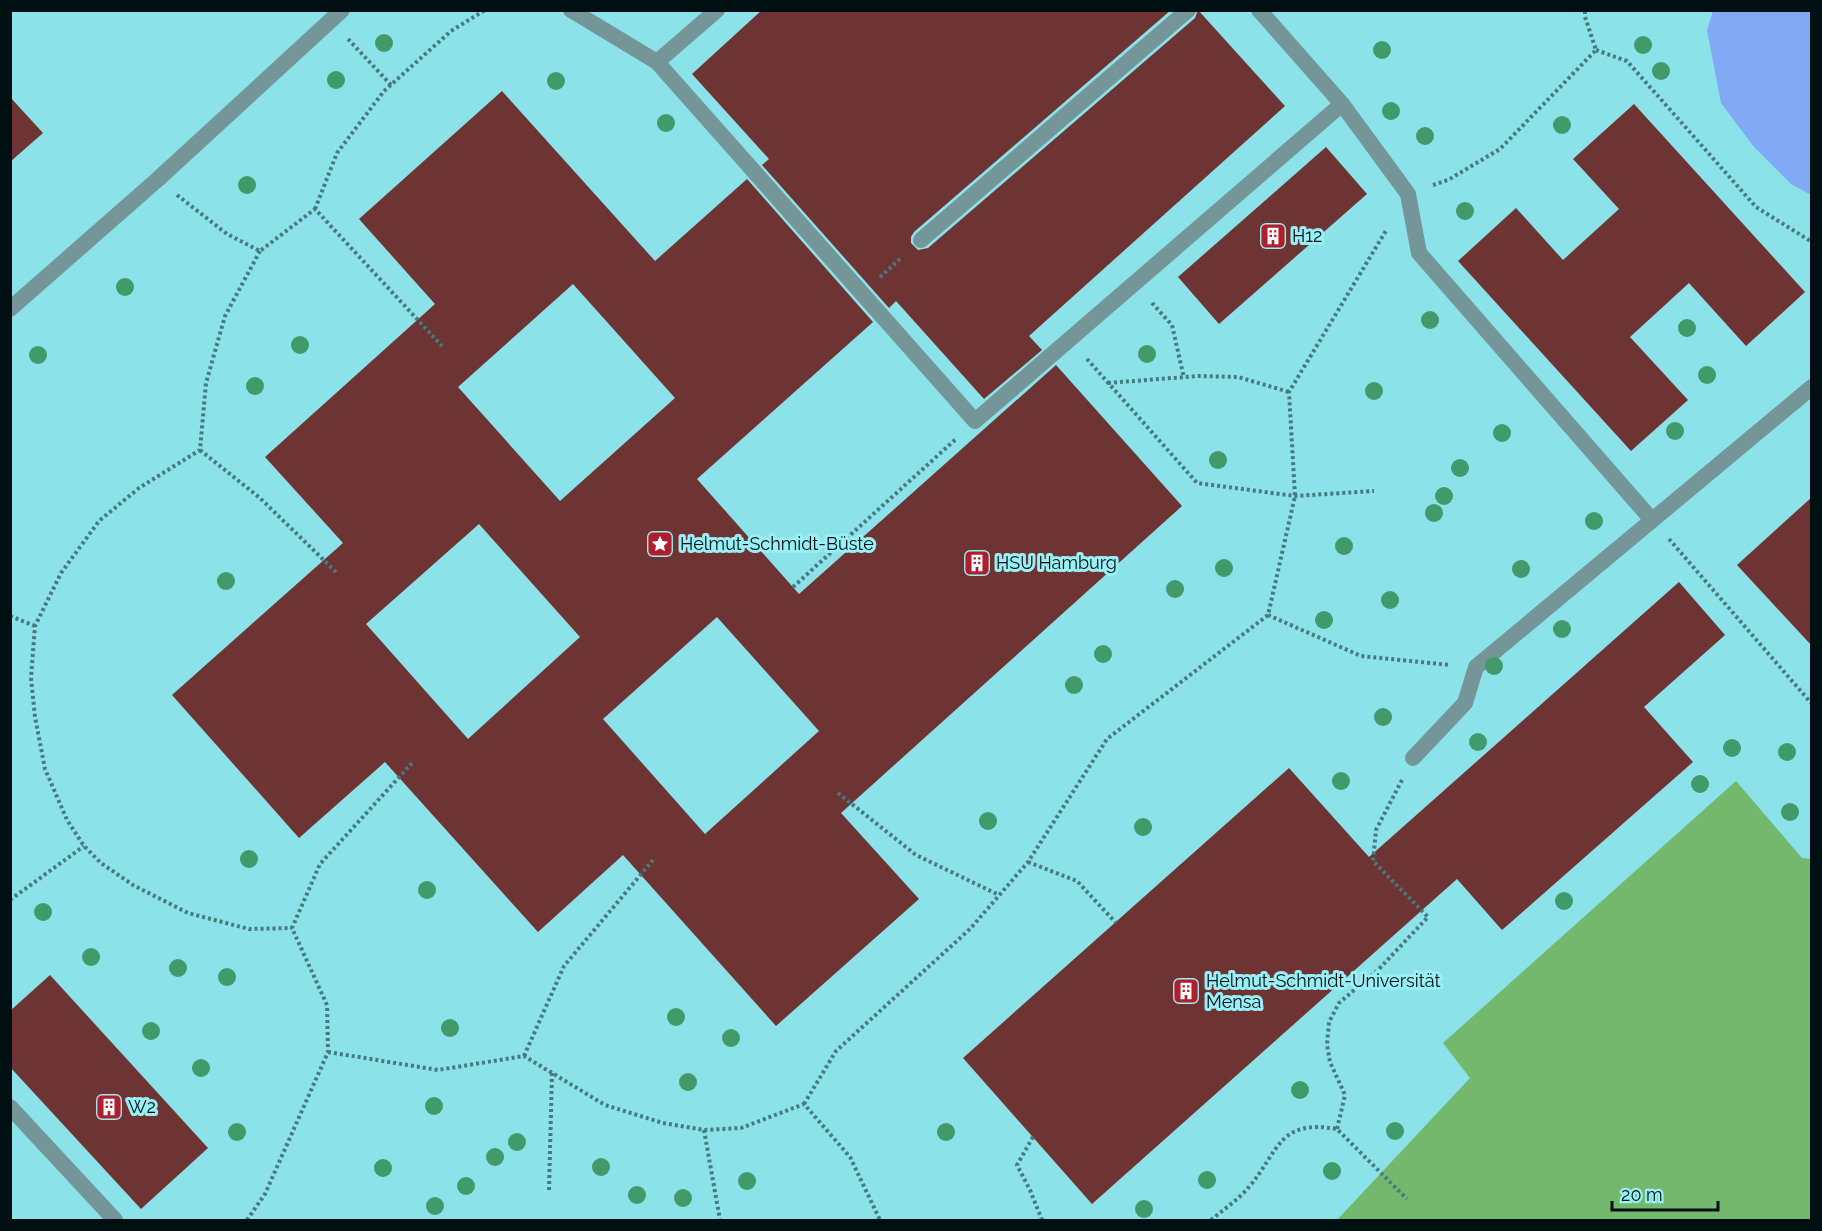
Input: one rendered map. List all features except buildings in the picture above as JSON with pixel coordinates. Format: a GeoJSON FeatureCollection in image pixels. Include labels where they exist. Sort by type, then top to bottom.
{"type":"FeatureCollection","features":[{"type":"Feature","properties":{"kind":"lane"},"geometry":{"type":"LineString","coordinates":[[571,10],[657,62],[975,421],[1342,104]]}},
{"type":"Feature","properties":{"kind":"lane"},"geometry":{"type":"LineString","coordinates":[[657,62],[717,10]]}},
{"type":"Feature","properties":{"kind":"lane"},"geometry":{"type":"LineString","coordinates":[[921,240],[1188,10]]}},
{"type":"Feature","properties":{"kind":"lane"},"geometry":{"type":"LineString","coordinates":[[1259,10],[1342,104],[1408,194],[1419,253],[1652,520]]}},
{"type":"Feature","properties":{"kind":"lane"},"geometry":{"type":"LineString","coordinates":[[10,309],[157,180],[337,16]]}},
{"type":"Feature","properties":{"kind":"lane"},"geometry":{"type":"LineString","coordinates":[[1413,758],[1465,703],[1476,667],[1812,387]]}},
{"type":"Feature","properties":{"kind":"lane"},"geometry":{"type":"LineString","coordinates":[[10,1107],[115,1221]]}},
{"type":"Feature","properties":{"kind":"path"},"geometry":{"type":"LineString","coordinates":[[200,450],[206,383],[225,316],[260,251],[315,209],[337,153],[391,85],[451,31],[485,10]]}},
{"type":"Feature","properties":{"kind":"path"},"geometry":{"type":"LineString","coordinates":[[1585,10],[1585,17],[1596,50]]}},
{"type":"Feature","properties":{"kind":"path"},"geometry":{"type":"LineString","coordinates":[[337,16],[391,85]]}},
{"type":"Feature","properties":{"kind":"path"},"geometry":{"type":"LineString","coordinates":[[328,1052],[438,1070],[524,1056],[605,1105],[663,1123],[704,1130],[741,1128],[804,1104],[836,1051],[970,929],[1028,862],[1107,739],[1268,615],[1295,496],[1289,392],[1408,194],[1448,180],[1500,150],[1596,50]]}},
{"type":"Feature","properties":{"kind":"path"},"geometry":{"type":"LineString","coordinates":[[1596,50],[1627,61],[1756,207],[1812,242]]}},
{"type":"Feature","properties":{"kind":"path"},"geometry":{"type":"LineString","coordinates":[[157,180],[227,234],[260,251]]}},
{"type":"Feature","properties":{"kind":"path"},"geometry":{"type":"LineString","coordinates":[[315,209],[442,346]]}},
{"type":"Feature","properties":{"kind":"path"},"geometry":{"type":"LineString","coordinates":[[861,293],[921,240]]}},
{"type":"Feature","properties":{"kind":"path"},"geometry":{"type":"LineString","coordinates":[[1134,282],[1172,325],[1184,378]]}},
{"type":"Feature","properties":{"kind":"path"},"geometry":{"type":"LineString","coordinates":[[1068,339],[1197,483],[1295,496],[1374,491]]}},
{"type":"Feature","properties":{"kind":"path"},"geometry":{"type":"LineString","coordinates":[[1108,383],[1238,377],[1289,392]]}},
{"type":"Feature","properties":{"kind":"path"},"geometry":{"type":"LineString","coordinates":[[793,587],[975,421]]}},
{"type":"Feature","properties":{"kind":"path"},"geometry":{"type":"LineString","coordinates":[[200,450],[260,498],[337,573]]}},
{"type":"Feature","properties":{"kind":"path"},"geometry":{"type":"LineString","coordinates":[[200,450],[139,488],[99,521],[61,573],[35,626],[31,678],[35,717],[45,769],[68,820],[84,846],[101,864],[133,885],[188,913],[249,930],[292,928]]}},
{"type":"Feature","properties":{"kind":"path"},"geometry":{"type":"LineString","coordinates":[[1652,520],[1812,704]]}},
{"type":"Feature","properties":{"kind":"path"},"geometry":{"type":"LineString","coordinates":[[1268,615],[1361,656],[1476,667]]}},
{"type":"Feature","properties":{"kind":"path"},"geometry":{"type":"LineString","coordinates":[[10,616],[35,626]]}},
{"type":"Feature","properties":{"kind":"path"},"geometry":{"type":"LineString","coordinates":[[1337,1129],[1345,1095],[1330,1062],[1327,1045],[1329,1022],[1339,1003],[1378,970],[1428,917],[1373,861],[1376,830],[1413,758]]}},
{"type":"Feature","properties":{"kind":"path"},"geometry":{"type":"LineString","coordinates":[[247,1221],[265,1194],[328,1052],[327,1005],[292,928],[320,864],[412,763]]}},
{"type":"Feature","properties":{"kind":"path"},"geometry":{"type":"LineString","coordinates":[[838,792],[916,855],[999,896]]}},
{"type":"Feature","properties":{"kind":"path"},"geometry":{"type":"LineString","coordinates":[[10,900],[84,846]]}},
{"type":"Feature","properties":{"kind":"path"},"geometry":{"type":"LineString","coordinates":[[524,1056],[564,966],[653,860]]}},
{"type":"Feature","properties":{"kind":"path"},"geometry":{"type":"LineString","coordinates":[[1028,862],[1077,881],[1116,923]]}},
{"type":"Feature","properties":{"kind":"path"},"geometry":{"type":"LineString","coordinates":[[549,1190],[552,1072]]}},
{"type":"Feature","properties":{"kind":"path"},"geometry":{"type":"LineString","coordinates":[[804,1104],[850,1157],[880,1221]]}},
{"type":"Feature","properties":{"kind":"path"},"geometry":{"type":"LineString","coordinates":[[1211,1221],[1248,1188],[1286,1136],[1306,1127],[1337,1129],[1407,1199]]}},
{"type":"Feature","properties":{"kind":"path"},"geometry":{"type":"LineString","coordinates":[[704,1130],[720,1221]]}},
{"type":"Feature","properties":{"kind":"path"},"geometry":{"type":"LineString","coordinates":[[1033,1137],[1017,1165],[1042,1221]]}},
{"type":"Feature","properties":{"kind":"green space"},"geometry":{"type":"Polygon","coordinates":[[[1736,781],[1802,858],[1811,859],[1811,1220],[1337,1220],[1470,1078],[1443,1043],[1736,781]]]}},
{"type":"Feature","properties":{"kind":"water"},"geometry":{"type":"Polygon","coordinates":[[[1713,11],[1811,11],[1811,195],[1791,184],[1754,147],[1721,103],[1707,30],[1713,11]]]}},
{"type":"Feature","properties":{"kind":"place","name":"H12"},"geometry":{"type":"Point","coordinates":[1273,236]}},
{"type":"Feature","properties":{"kind":"place","name":"Helmut-Schmidt-Büste"},"geometry":{"type":"Point","coordinates":[660,544]}},
{"type":"Feature","properties":{"kind":"place","name":"HSU Hamburg"},"geometry":{"type":"Point","coordinates":[977,563]}},
{"type":"Feature","properties":{"kind":"place","name":"Helmut-Schmidt-Universität Mensa"},"geometry":{"type":"Point","coordinates":[1186,991]}},
{"type":"Feature","properties":{"kind":"place","name":"W2"},"geometry":{"type":"Point","coordinates":[109,1107]}}]}
